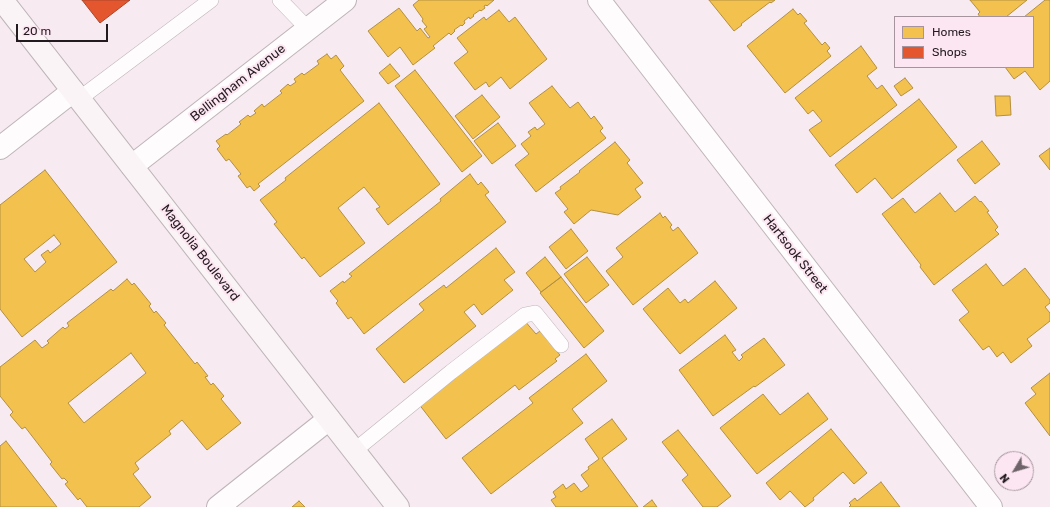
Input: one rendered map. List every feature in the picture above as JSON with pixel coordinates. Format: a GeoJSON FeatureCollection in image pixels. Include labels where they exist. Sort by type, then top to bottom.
{"type":"FeatureCollection","features":[{"type":"Feature","properties":{"kind":"main road","name":"Magnolia Boulevard"},"geometry":{"type":"LineString","coordinates":[[2,0],[398,507]]}},
{"type":"Feature","properties":{"kind":"street","name":"Bellingham Avenue"},"geometry":{"type":"LineString","coordinates":[[132,166],[345,0]]}},
{"type":"Feature","properties":{"kind":"street","name":"Hartsook Street"},"geometry":{"type":"LineString","coordinates":[[598,0],[991,507]]}},
{"type":"Feature","properties":{"kind":"street"},"geometry":{"type":"LineString","coordinates":[[0,148],[76,95]]}},
{"type":"Feature","properties":{"kind":"street"},"geometry":{"type":"LineString","coordinates":[[218,507],[329,419]]}},
{"type":"Feature","properties":{"kind":"lane"},"geometry":{"type":"LineString","coordinates":[[76,95],[211,0]]}},
{"type":"Feature","properties":{"kind":"lane"},"geometry":{"type":"LineString","coordinates":[[280,0],[308,29]]}},
{"type":"Feature","properties":{"kind":"lane"},"geometry":{"type":"LineString","coordinates":[[354,450],[525,315],[535,313],[561,345]]}},
{"type":"Feature","properties":{"kind":"building: Homes"},"geometry":{"type":"Polygon","coordinates":[[[419,0],[494,0],[487,6],[484,6],[485,8],[473,15],[474,16],[470,19],[469,17],[464,21],[465,23],[454,30],[455,31],[451,35],[449,33],[433,46],[435,48],[413,65],[400,47],[388,57],[368,31],[399,8],[417,31],[420,28],[428,38],[430,37],[424,29],[427,27],[422,21],[423,19],[413,5],[419,0]]]}},
{"type":"Feature","properties":{"kind":"building: Homes"},"geometry":{"type":"Polygon","coordinates":[[[709,0],[775,0],[771,3],[770,2],[734,31],[709,0]]]}},
{"type":"Feature","properties":{"kind":"building: Homes"},"geometry":{"type":"Polygon","coordinates":[[[970,0],[1027,0],[1007,16],[979,16],[978,14],[980,12],[970,0]]]}},
{"type":"Feature","properties":{"kind":"building: Homes"},"geometry":{"type":"Polygon","coordinates":[[[1045,0],[1050,0],[1050,81],[1040,90],[1025,71],[1014,79],[1006,68],[1034,68],[1034,16],[1025,16],[1045,0]]]}},
{"type":"Feature","properties":{"kind":"building: Homes"},"geometry":{"type":"Polygon","coordinates":[[[793,9],[798,15],[800,13],[807,21],[804,23],[822,45],[825,42],[830,48],[827,51],[831,56],[785,93],[747,46],[793,9]]]}},
{"type":"Feature","properties":{"kind":"building: Homes"},"geometry":{"type":"Polygon","coordinates":[[[499,10],[509,22],[515,17],[547,59],[510,89],[501,77],[489,87],[486,82],[475,90],[454,63],[468,52],[457,38],[484,17],[486,20],[499,10]]]}},
{"type":"Feature","properties":{"kind":"building: Homes"},"geometry":{"type":"Polygon","coordinates":[[[861,46],[877,68],[867,76],[877,89],[882,85],[897,105],[830,157],[809,130],[822,121],[813,110],[808,114],[795,98],[861,46]]]}},
{"type":"Feature","properties":{"kind":"building: Homes"},"geometry":{"type":"Polygon","coordinates":[[[327,54],[331,59],[336,55],[344,66],[340,70],[364,101],[258,184],[260,186],[254,191],[250,186],[247,188],[238,176],[241,174],[229,159],[226,161],[217,149],[220,146],[216,141],[226,134],[227,135],[241,124],[239,122],[248,115],[250,117],[256,113],[254,111],[262,104],[264,107],[282,93],[280,91],[288,84],[290,86],[296,82],[294,79],[302,73],[304,75],[319,64],[317,61],[327,54]]]}},
{"type":"Feature","properties":{"kind":"building: Homes"},"geometry":{"type":"Polygon","coordinates":[[[390,64],[400,76],[388,84],[379,73],[390,64]]]}},
{"type":"Feature","properties":{"kind":"building: Homes"},"geometry":{"type":"Polygon","coordinates":[[[415,70],[482,156],[462,172],[395,86],[415,70]]]}},
{"type":"Feature","properties":{"kind":"building: Homes"},"geometry":{"type":"Polygon","coordinates":[[[905,78],[913,88],[901,96],[894,86],[905,78]]]}},
{"type":"Feature","properties":{"kind":"building: Homes"},"geometry":{"type":"Polygon","coordinates":[[[552,86],[570,108],[578,102],[591,119],[594,116],[603,128],[600,131],[606,138],[536,192],[515,165],[529,154],[521,144],[531,136],[528,132],[535,127],[537,130],[545,124],[529,103],[552,86]]]}},
{"type":"Feature","properties":{"kind":"building: Homes"},"geometry":{"type":"Polygon","coordinates":[[[482,95],[500,117],[473,139],[455,116],[482,95]]]}},
{"type":"Feature","properties":{"kind":"building: Homes"},"geometry":{"type":"Polygon","coordinates":[[[995,96],[1010,96],[1011,115],[996,116],[995,96]]]}},
{"type":"Feature","properties":{"kind":"building: Homes"},"geometry":{"type":"Polygon","coordinates":[[[919,99],[957,147],[892,199],[875,178],[857,193],[835,165],[919,99]]]}},
{"type":"Feature","properties":{"kind":"building: Homes"},"geometry":{"type":"Polygon","coordinates":[[[379,103],[440,184],[388,225],[376,209],[380,207],[364,187],[338,208],[365,243],[320,277],[304,257],[302,259],[274,224],[277,222],[260,200],[286,180],[285,178],[379,103]]]}},
{"type":"Feature","properties":{"kind":"building: Homes"},"geometry":{"type":"Polygon","coordinates":[[[498,123],[516,146],[492,164],[474,141],[498,123]]]}},
{"type":"Feature","properties":{"kind":"building: Homes"},"geometry":{"type":"Polygon","coordinates":[[[982,141],[1000,164],[975,184],[957,160],[982,141]]]}},
{"type":"Feature","properties":{"kind":"building: Homes"},"geometry":{"type":"Polygon","coordinates":[[[615,142],[630,160],[627,163],[643,183],[635,189],[641,197],[618,215],[591,210],[574,224],[564,212],[568,209],[555,193],[561,189],[560,187],[615,142]]]}},
{"type":"Feature","properties":{"kind":"building: Homes"},"geometry":{"type":"Polygon","coordinates":[[[1050,148],[1050,170],[1039,156],[1050,148]]]}},
{"type":"Feature","properties":{"kind":"building: Homes"},"geometry":{"type":"Polygon","coordinates":[[[45,170],[117,262],[22,337],[0,309],[0,205],[45,170]],[[54,235],[24,259],[35,272],[46,262],[41,255],[48,250],[50,253],[61,244],[54,235]]]}},
{"type":"Feature","properties":{"kind":"building: Homes"},"geometry":{"type":"Polygon","coordinates":[[[470,174],[478,185],[481,182],[489,192],[485,195],[506,222],[364,334],[351,317],[348,319],[336,303],[338,301],[330,291],[343,281],[344,283],[352,276],[349,274],[441,201],[440,199],[470,174]]]}},
{"type":"Feature","properties":{"kind":"building: Homes"},"geometry":{"type":"Polygon","coordinates":[[[940,193],[955,212],[975,196],[989,211],[987,212],[998,227],[995,230],[999,234],[934,285],[920,267],[921,265],[882,214],[903,198],[915,213],[940,193]]]}},
{"type":"Feature","properties":{"kind":"building: Homes"},"geometry":{"type":"Polygon","coordinates":[[[660,213],[663,218],[665,216],[672,225],[670,227],[673,231],[678,227],[698,253],[633,305],[606,271],[623,257],[616,248],[660,213]]]}},
{"type":"Feature","properties":{"kind":"building: Homes"},"geometry":{"type":"Polygon","coordinates":[[[571,229],[588,251],[566,269],[549,247],[571,229]]]}},
{"type":"Feature","properties":{"kind":"building: Homes"},"geometry":{"type":"Polygon","coordinates":[[[496,248],[515,272],[504,280],[513,290],[482,315],[474,304],[464,312],[476,326],[404,383],[376,349],[424,310],[419,304],[444,285],[446,288],[496,248]]]}},
{"type":"Feature","properties":{"kind":"building: Homes"},"geometry":{"type":"Polygon","coordinates":[[[545,257],[561,277],[541,292],[526,273],[545,257]]]}},
{"type":"Feature","properties":{"kind":"building: Homes"},"geometry":{"type":"Polygon","coordinates":[[[587,257],[609,285],[586,303],[564,274],[587,257]]]}},
{"type":"Feature","properties":{"kind":"building: Homes"},"geometry":{"type":"Polygon","coordinates":[[[986,264],[1003,286],[1025,268],[1050,300],[1050,303],[1045,307],[1050,313],[1050,321],[1027,339],[1032,346],[1011,363],[1003,352],[997,357],[989,346],[983,350],[959,320],[969,312],[952,290],[986,264]]]}},
{"type":"Feature","properties":{"kind":"building: Homes"},"geometry":{"type":"Polygon","coordinates":[[[561,277],[604,331],[584,348],[540,293],[561,277]]]}},
{"type":"Feature","properties":{"kind":"building: Homes"},"geometry":{"type":"Polygon","coordinates":[[[127,279],[132,285],[134,283],[151,304],[149,306],[154,313],[156,311],[166,323],[164,325],[195,364],[197,362],[208,376],[205,377],[211,385],[213,383],[224,396],[221,399],[241,423],[207,450],[182,420],[169,431],[171,434],[135,463],[139,469],[133,474],[151,497],[139,507],[87,507],[80,498],[78,500],[65,484],[68,482],[64,478],[62,479],[50,464],[52,462],[25,427],[22,429],[10,415],[13,412],[0,396],[0,367],[35,340],[42,348],[49,343],[47,341],[63,327],[65,329],[69,326],[67,323],[111,289],[113,291],[127,279]],[[131,353],[68,403],[84,423],[146,373],[131,353]]]}},
{"type":"Feature","properties":{"kind":"building: Homes"},"geometry":{"type":"Polygon","coordinates":[[[715,281],[737,308],[680,354],[643,309],[668,288],[680,303],[685,299],[688,303],[715,281]]]}},
{"type":"Feature","properties":{"kind":"building: Homes"},"geometry":{"type":"Polygon","coordinates":[[[524,320],[536,334],[540,331],[560,355],[555,359],[557,361],[519,390],[515,385],[446,439],[418,403],[524,320]]]}},
{"type":"Feature","properties":{"kind":"building: Homes"},"geometry":{"type":"Polygon","coordinates":[[[725,335],[736,350],[732,352],[739,361],[743,357],[741,355],[764,338],[785,365],[713,416],[679,370],[725,335]]]}},
{"type":"Feature","properties":{"kind":"building: Homes"},"geometry":{"type":"Polygon","coordinates":[[[586,354],[607,381],[572,409],[583,423],[491,494],[462,458],[533,403],[529,398],[586,354]]]}},
{"type":"Feature","properties":{"kind":"building: Homes"},"geometry":{"type":"Polygon","coordinates":[[[1050,373],[1050,436],[1025,403],[1036,394],[1031,388],[1050,373]]]}},
{"type":"Feature","properties":{"kind":"building: Homes"},"geometry":{"type":"Polygon","coordinates":[[[808,393],[828,419],[757,474],[720,428],[763,394],[780,415],[808,393]]]}},
{"type":"Feature","properties":{"kind":"building: Homes"},"geometry":{"type":"Polygon","coordinates":[[[612,419],[627,439],[602,458],[638,507],[556,507],[551,500],[556,497],[553,492],[563,484],[566,489],[574,483],[581,492],[589,486],[581,475],[589,469],[588,467],[599,459],[585,439],[612,419]]]}},
{"type":"Feature","properties":{"kind":"building: Homes"},"geometry":{"type":"Polygon","coordinates":[[[831,429],[867,473],[854,484],[843,472],[813,498],[814,500],[805,507],[790,491],[780,500],[766,483],[831,429]]]}},
{"type":"Feature","properties":{"kind":"building: Homes"},"geometry":{"type":"Polygon","coordinates":[[[678,430],[731,496],[717,507],[703,507],[682,480],[688,475],[662,442],[678,430]]]}},
{"type":"Feature","properties":{"kind":"building: Homes"},"geometry":{"type":"Polygon","coordinates":[[[6,441],[57,507],[0,507],[0,446],[6,441]]]}},
{"type":"Feature","properties":{"kind":"building: Homes"},"geometry":{"type":"Polygon","coordinates":[[[881,482],[900,507],[849,507],[851,505],[849,503],[855,498],[857,501],[881,482]]]}},
{"type":"Feature","properties":{"kind":"building: Homes"},"geometry":{"type":"Polygon","coordinates":[[[652,500],[657,507],[643,507],[652,500]]]}},
{"type":"Feature","properties":{"kind":"building: Homes"},"geometry":{"type":"Polygon","coordinates":[[[299,501],[305,507],[292,507],[299,501]]]}},
{"type":"Feature","properties":{"kind":"building: Shops"},"geometry":{"type":"Polygon","coordinates":[[[82,0],[130,0],[100,23],[82,0]]]}}]}
